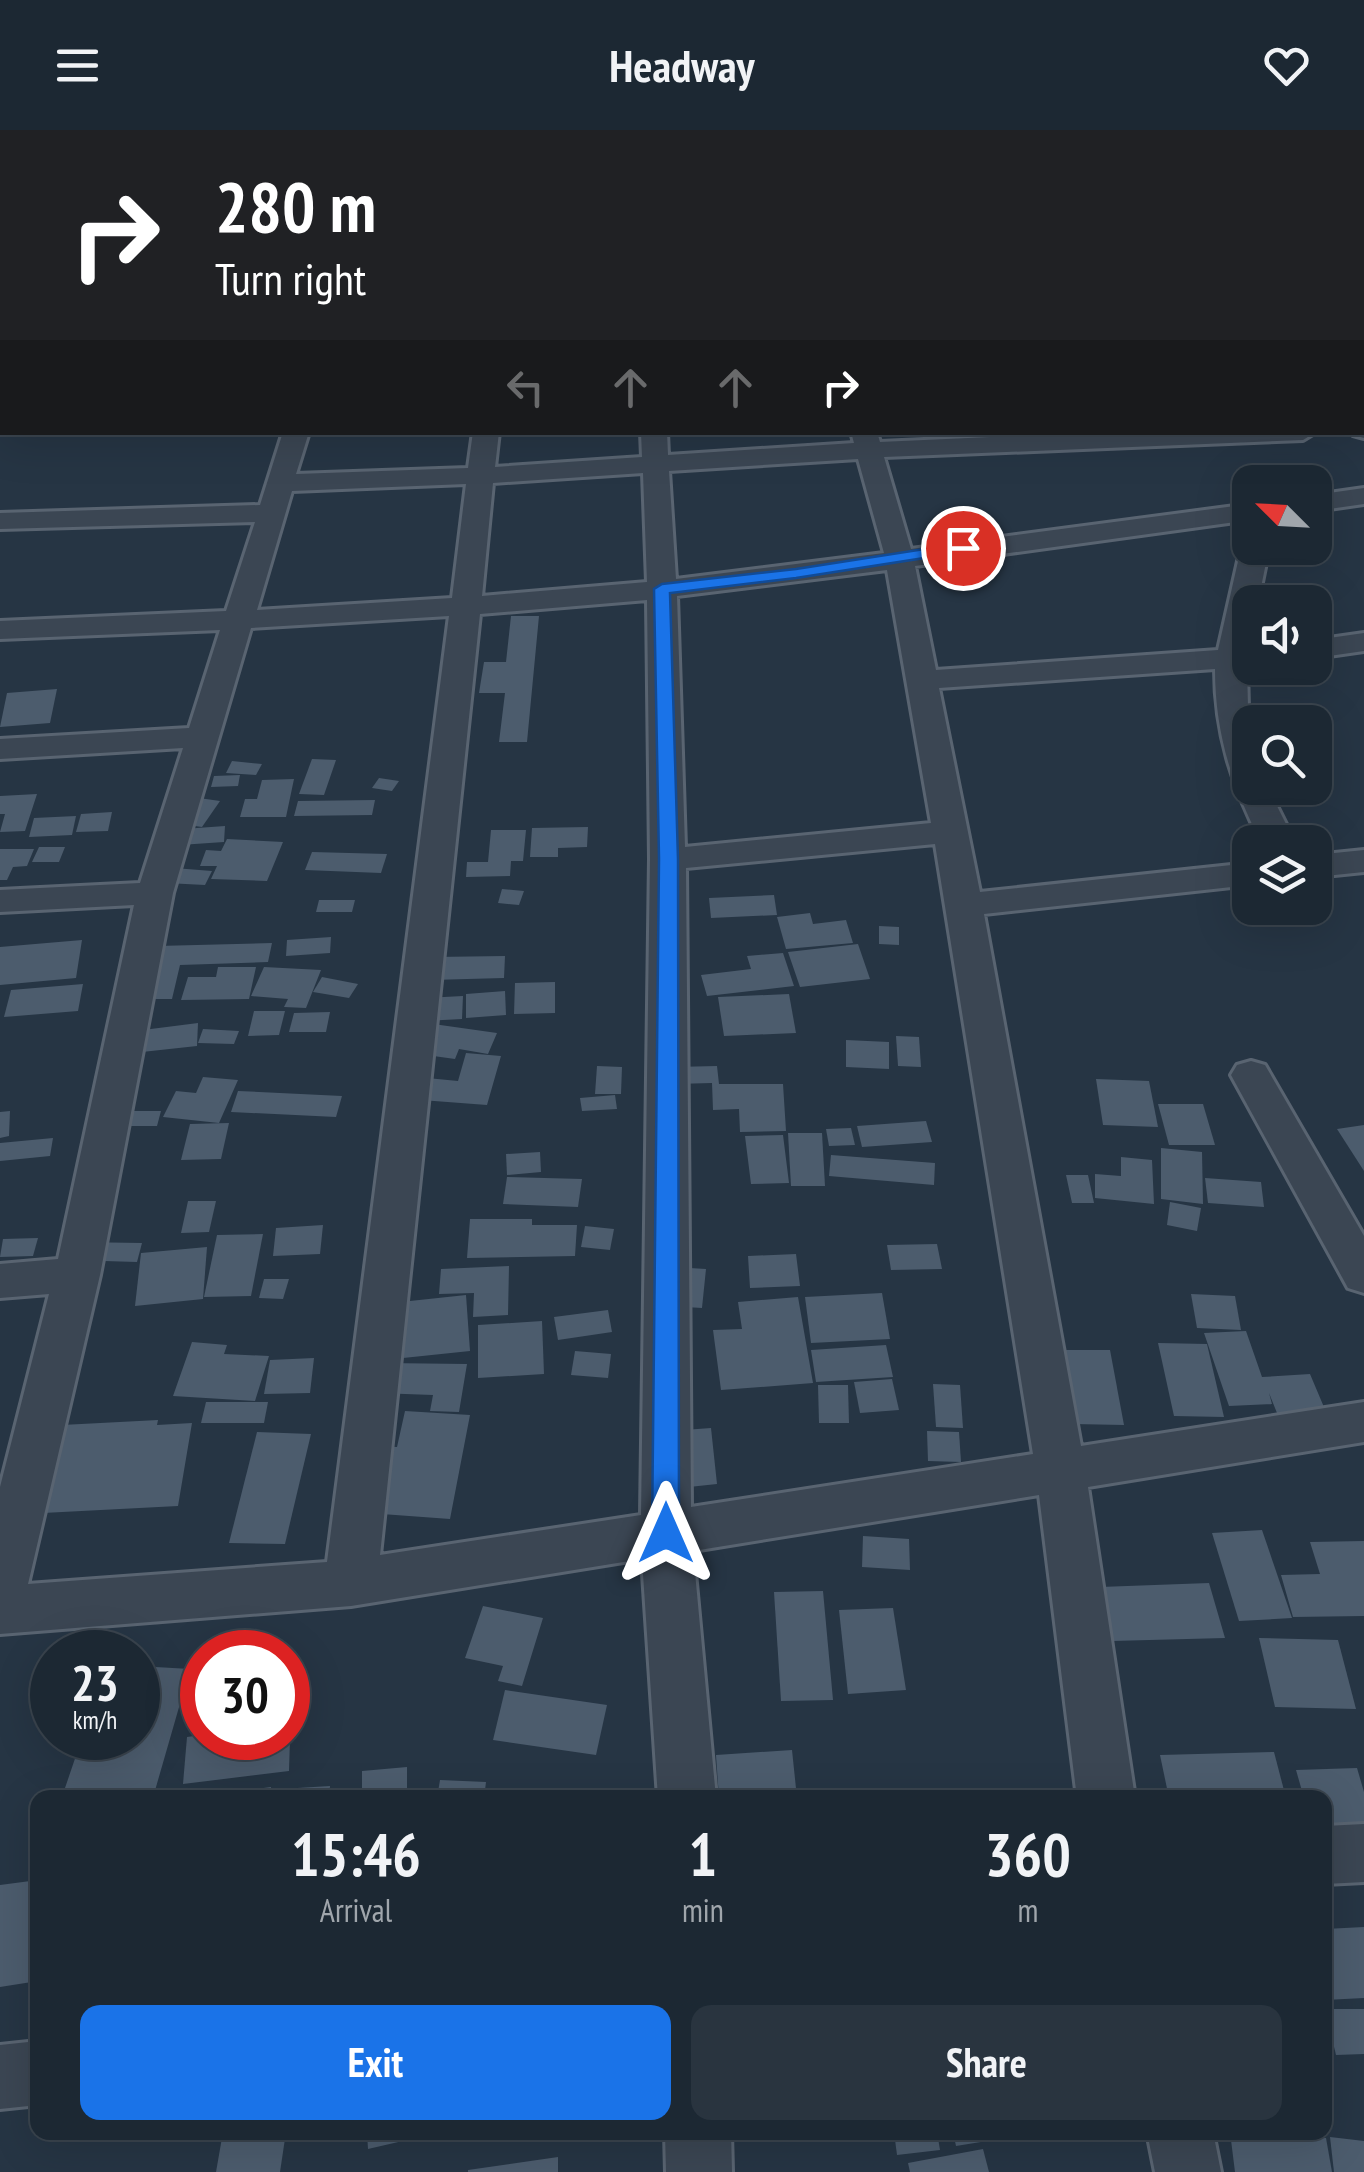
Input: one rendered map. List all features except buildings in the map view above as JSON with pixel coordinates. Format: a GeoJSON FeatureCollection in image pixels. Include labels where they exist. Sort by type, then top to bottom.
{"type":"FeatureCollection","features":[{"type":"Feature","properties":{"kind":"street"},"geometry":{"type":"LineString","coordinates":[[0,1590],[77,1275],[155,893],[295,435]]}},
{"type":"Feature","properties":{"kind":"street"},"geometry":{"type":"LineString","coordinates":[[350,1583],[485,435]]}},
{"type":"Feature","properties":{"kind":"street"},"geometry":{"type":"LineString","coordinates":[[0,522],[478,476],[655,448],[1157,435]]}},
{"type":"Feature","properties":{"kind":"street"},"geometry":{"type":"LineString","coordinates":[[867,441],[899,556],[964,904],[1062,1473],[1105,1790]]}},
{"type":"Feature","properties":{"kind":"street"},"geometry":{"type":"LineString","coordinates":[[655,448],[668,859],[666,1533],[685,1790]]}},
{"type":"Feature","properties":{"kind":"street"},"geometry":{"type":"LineString","coordinates":[[1332,501],[1364,496]]}},
{"type":"Feature","properties":{"kind":"street"},"geometry":{"type":"LineString","coordinates":[[0,630],[240,620],[662,589],[1232,514]]}},
{"type":"Feature","properties":{"kind":"street"},"geometry":{"type":"LineString","coordinates":[[1332,646],[1364,642]]}},
{"type":"Feature","properties":{"kind":"street"},"geometry":{"type":"LineString","coordinates":[[922,680],[1232,659]]}},
{"type":"Feature","properties":{"kind":"street"},"geometry":{"type":"LineString","coordinates":[[0,749],[202,737]]}},
{"type":"Feature","properties":{"kind":"street"},"geometry":{"type":"LineString","coordinates":[[668,859],[951,832]]}},
{"type":"Feature","properties":{"kind":"street"},"geometry":{"type":"LineString","coordinates":[[1332,864],[1364,861]]}},
{"type":"Feature","properties":{"kind":"street"},"geometry":{"type":"LineString","coordinates":[[964,904],[1232,876]]}},
{"type":"Feature","properties":{"kind":"street"},"geometry":{"type":"LineString","coordinates":[[0,900],[155,893]]}},
{"type":"Feature","properties":{"kind":"street"},"geometry":{"type":"LineString","coordinates":[[1251,1075],[1364,1276]]}},
{"type":"Feature","properties":{"kind":"street"},"geometry":{"type":"LineString","coordinates":[[0,1281],[77,1275]]}},
{"type":"Feature","properties":{"kind":"street"},"geometry":{"type":"LineString","coordinates":[[0,1610],[350,1583],[1062,1473],[1364,1422]]}},
{"type":"Feature","properties":{"kind":"street"},"geometry":{"type":"LineString","coordinates":[[1332,1855],[1364,1854]]}},
{"type":"Feature","properties":{"kind":"street"},"geometry":{"type":"LineString","coordinates":[[0,2077],[30,2074]]}},
{"type":"Feature","properties":{"kind":"street"},"geometry":{"type":"LineString","coordinates":[[698,2140],[699,2172]]}},
{"type":"Feature","properties":{"kind":"street"},"geometry":{"type":"LineString","coordinates":[[1182,2140],[1188,2172]]}},
{"type":"Feature","properties":{"kind":"route"},"geometry":{"type":"LineString","coordinates":[[666,1533],[668,859],[662,589],[796,574],[963,548]]}}]}
